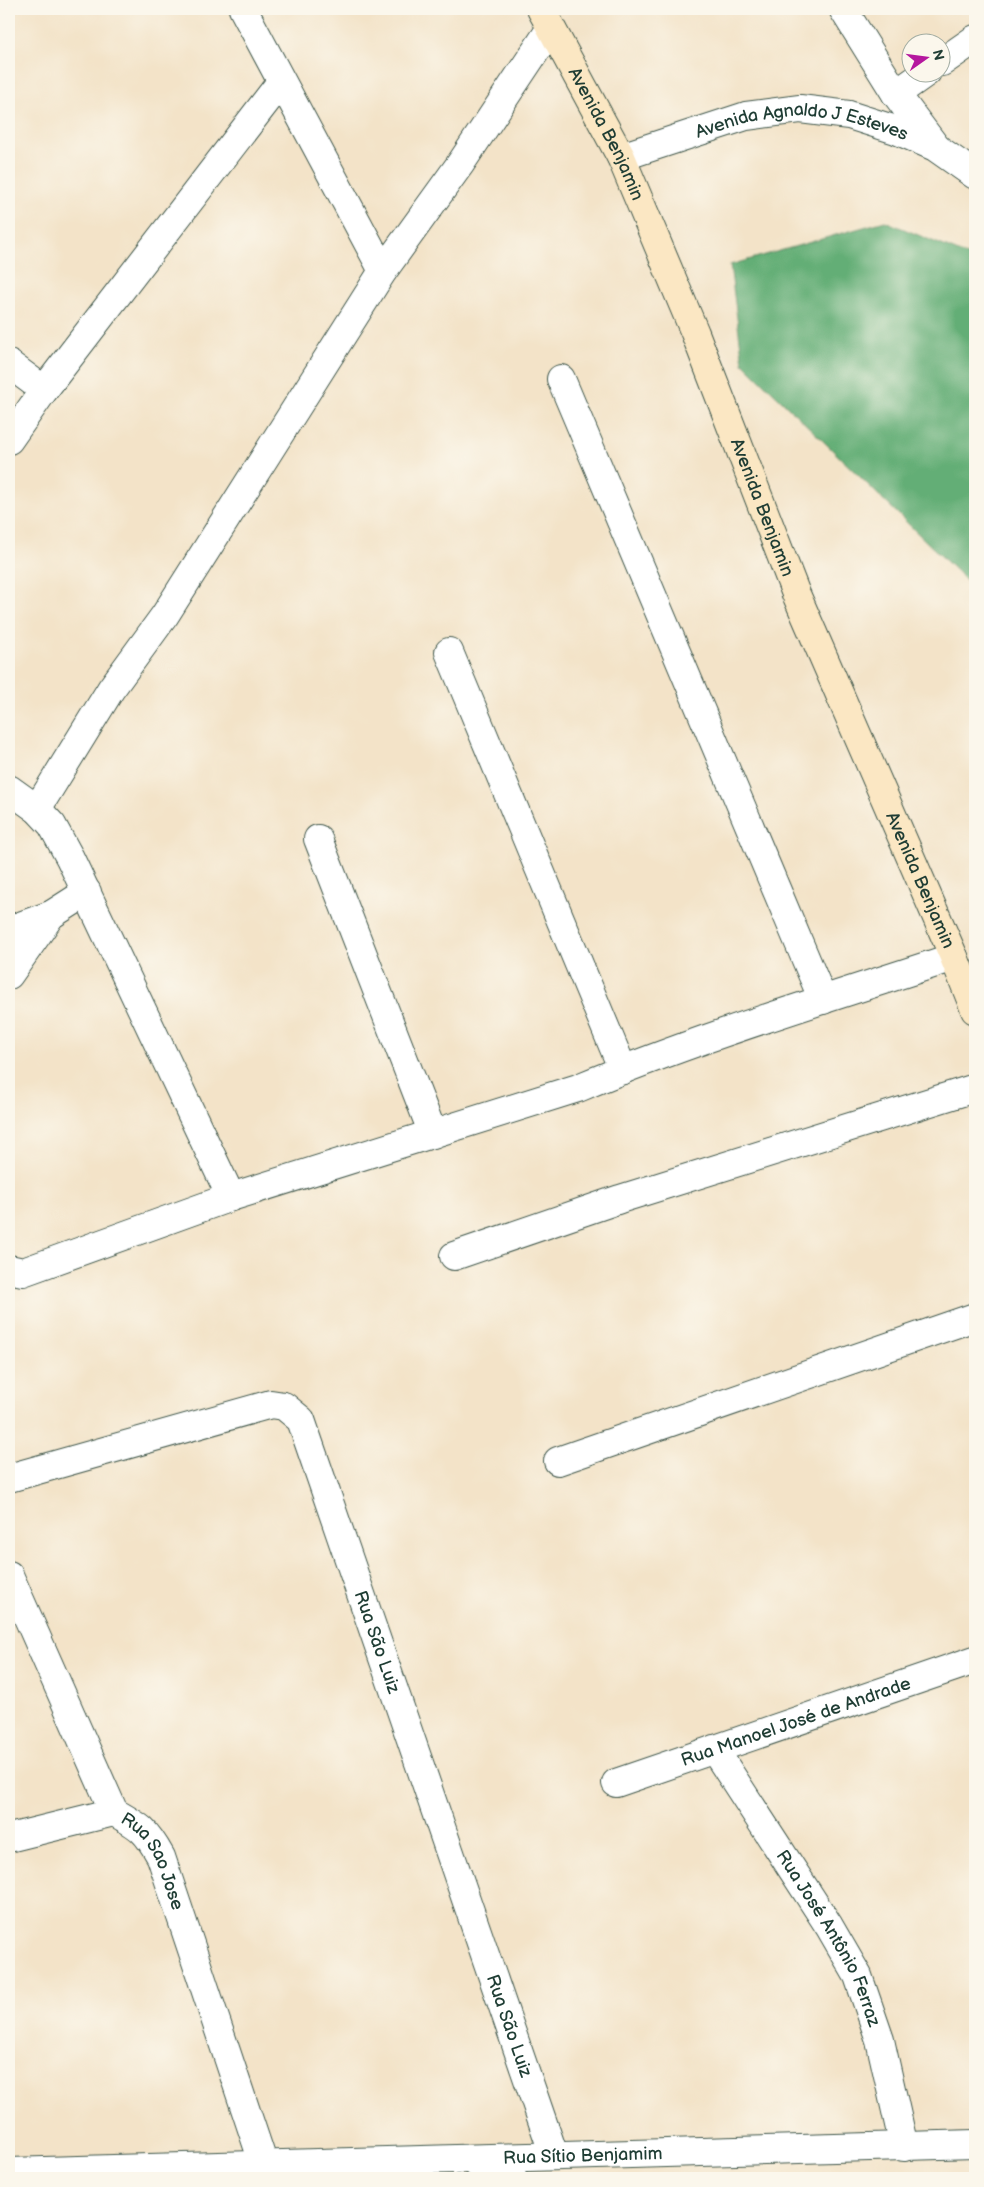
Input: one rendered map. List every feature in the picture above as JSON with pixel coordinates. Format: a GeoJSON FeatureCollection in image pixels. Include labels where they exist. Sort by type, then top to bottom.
{"type":"FeatureCollection","features":[{"type":"Feature","properties":{"kind":"street"},"geometry":{"type":"LineString","coordinates":[[243,9],[383,271]]}},
{"type":"Feature","properties":{"kind":"street"},"geometry":{"type":"LineString","coordinates":[[843,9],[896,94],[935,147]]}},
{"type":"Feature","properties":{"kind":"street"},"geometry":{"type":"LineString","coordinates":[[37,809],[110,690],[165,615],[383,271],[461,163],[546,18]]}},
{"type":"Feature","properties":{"kind":"street","name":"Avenida Benjamin"},"geometry":{"type":"LineString","coordinates":[[546,18],[620,157],[695,334],[796,594],[954,957],[975,1010]]}},
{"type":"Feature","properties":{"kind":"street"},"geometry":{"type":"LineString","coordinates":[[952,55],[975,38]]}},
{"type":"Feature","properties":{"kind":"street"},"geometry":{"type":"LineString","coordinates":[[9,440],[44,390],[282,82]]}},
{"type":"Feature","properties":{"kind":"street"},"geometry":{"type":"LineString","coordinates":[[896,94],[913,82]]}},
{"type":"Feature","properties":{"kind":"street","name":"Avenida Agnaldo J Esteves"},"geometry":{"type":"LineString","coordinates":[[620,157],[746,116],[800,109],[849,115],[896,130],[935,147],[975,175]]}},
{"type":"Feature","properties":{"kind":"street"},"geometry":{"type":"LineString","coordinates":[[9,364],[44,390]]}},
{"type":"Feature","properties":{"kind":"street"},"geometry":{"type":"LineString","coordinates":[[561,379],[823,1000]]}},
{"type":"Feature","properties":{"kind":"street"},"geometry":{"type":"LineString","coordinates":[[449,652],[623,1070]]}},
{"type":"Feature","properties":{"kind":"street"},"geometry":{"type":"LineString","coordinates":[[9,789],[37,809],[52,825],[87,892],[231,1196]]}},
{"type":"Feature","properties":{"kind":"street"},"geometry":{"type":"LineString","coordinates":[[318,839],[433,1134]]}},
{"type":"Feature","properties":{"kind":"street"},"geometry":{"type":"LineString","coordinates":[[9,930],[51,915],[87,892]]}},
{"type":"Feature","properties":{"kind":"street"},"geometry":{"type":"LineString","coordinates":[[9,975],[51,915]]}},
{"type":"Feature","properties":{"kind":"street"},"geometry":{"type":"LineString","coordinates":[[9,1269],[23,1272],[231,1196],[578,1088],[623,1070],[823,1000],[954,957]]}},
{"type":"Feature","properties":{"kind":"street"},"geometry":{"type":"LineString","coordinates":[[454,1256],[620,1199],[975,1088]]}},
{"type":"Feature","properties":{"kind":"street"},"geometry":{"type":"LineString","coordinates":[[558,1461],[975,1317]]}},
{"type":"Feature","properties":{"kind":"street","name":"Rua São Luiz"},"geometry":{"type":"LineString","coordinates":[[9,1478],[271,1404],[284,1406],[300,1420],[554,2155]]}},
{"type":"Feature","properties":{"kind":"street","name":"Rua Sao Jose"},"geometry":{"type":"LineString","coordinates":[[9,1575],[114,1812],[136,1824],[148,1834],[161,1858],[264,2164]]}},
{"type":"Feature","properties":{"kind":"street","name":"Rua Manoel José de Andrade"},"geometry":{"type":"LineString","coordinates":[[616,1783],[975,1660]]}},
{"type":"Feature","properties":{"kind":"street","name":"Rua José Antônio Ferraz"},"geometry":{"type":"LineString","coordinates":[[714,1749],[830,1926],[858,1976],[880,2040],[904,2147]]}},
{"type":"Feature","properties":{"kind":"street"},"geometry":{"type":"LineString","coordinates":[[9,1838],[114,1812]]}},
{"type":"Feature","properties":{"kind":"street","name":"Rua Sítio Benjamim"},"geometry":{"type":"LineString","coordinates":[[9,2172],[975,2144]]}},
{"type":"Feature","properties":{"kind":"street"},"geometry":{"type":"LineString","coordinates":[[466,2158],[504,2176]]}},
{"type":"Feature","properties":{"kind":"green space"},"geometry":{"type":"Polygon","coordinates":[[[885,221],[975,259],[975,589],[743,363],[730,265],[885,221]]]}}]}
